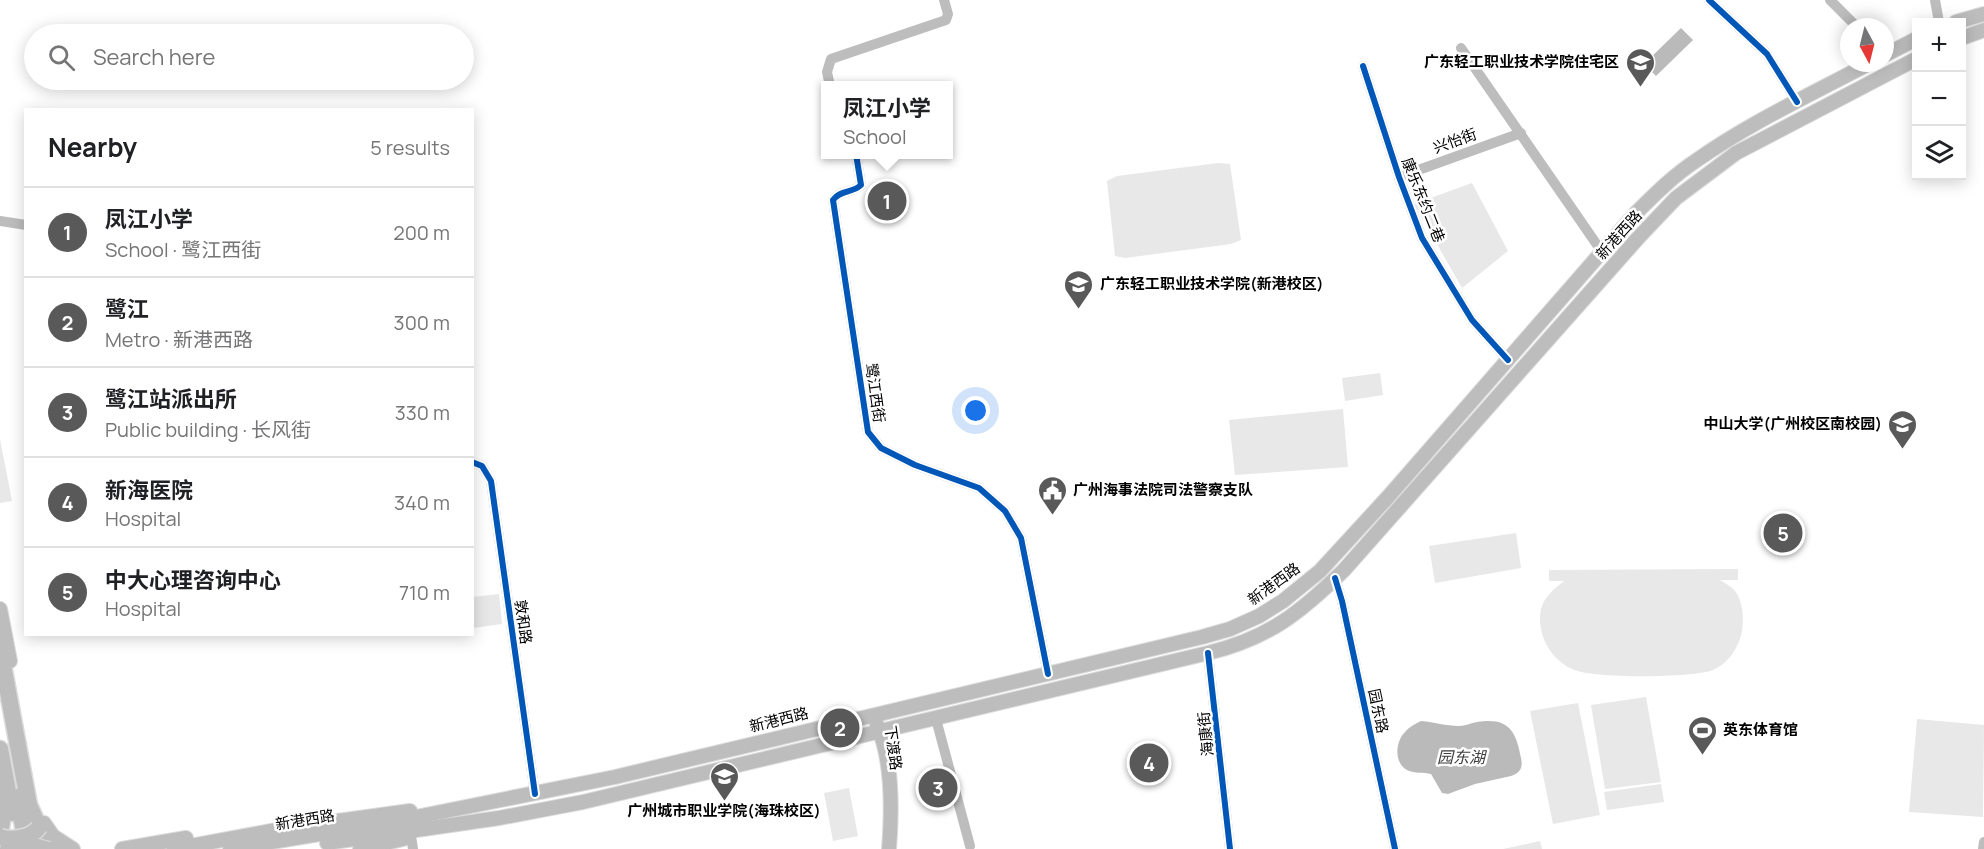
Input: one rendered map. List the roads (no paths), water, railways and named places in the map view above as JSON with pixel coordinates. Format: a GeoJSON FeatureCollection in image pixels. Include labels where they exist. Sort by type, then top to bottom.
{"type":"FeatureCollection","features":[{"type":"Feature","properties":{"kind":"highway"},"geometry":{"type":"LineString","coordinates":[[0,649],[27,849]]}},
{"type":"Feature","properties":{"kind":"highway"},"geometry":{"type":"LineString","coordinates":[[5,695],[30,805],[51,849]]}},
{"type":"Feature","properties":{"kind":"highway"},"geometry":{"type":"LineString","coordinates":[[0,749],[18,849]]}},
{"type":"Feature","properties":{"kind":"highway"},"geometry":{"type":"LineString","coordinates":[[0,801],[2,820],[0,836],[8,839],[32,835],[39,827]]}},
{"type":"Feature","properties":{"kind":"main road"},"geometry":{"type":"LineString","coordinates":[[1966,19],[1984,14]]}},
{"type":"Feature","properties":{"kind":"main road"},"geometry":{"type":"LineString","coordinates":[[1966,37],[1984,30]]}},
{"type":"Feature","properties":{"kind":"main road"},"geometry":{"type":"LineString","coordinates":[[1894,50],[1912,42]]}},
{"type":"Feature","properties":{"kind":"main road","name":"新港西路"},"geometry":{"type":"LineString","coordinates":[[287,849],[445,826],[583,802],[1208,653],[1256,638],[1296,613],[1335,578],[1676,198],[1736,153],[1912,62]]}},
{"type":"Feature","properties":{"kind":"main road","name":"新港西路"},"geometry":{"type":"LineString","coordinates":[[230,849],[386,824],[634,772],[1202,637],[1249,622],[1283,601],[1320,571],[1391,494],[1635,214],[1686,168],[1723,142],[1848,72]]}},
{"type":"Feature","properties":{"kind":"main road"},"geometry":{"type":"LineString","coordinates":[[0,609],[37,807],[41,819],[53,836],[73,849]]}},
{"type":"Feature","properties":{"kind":"main road","name":"下渡路"},"geometry":{"type":"LineString","coordinates":[[873,715],[883,797],[881,849]]}},
{"type":"Feature","properties":{"kind":"main road"},"geometry":{"type":"LineString","coordinates":[[829,724],[834,742]]}},
{"type":"Feature","properties":{"kind":"main road","name":"下渡路"},"geometry":{"type":"LineString","coordinates":[[876,733],[891,793],[890,849]]}},
{"type":"Feature","properties":{"kind":"main road"},"geometry":{"type":"LineString","coordinates":[[174,849],[287,828],[395,812],[445,811]]}},
{"type":"Feature","properties":{"kind":"main road"},"geometry":{"type":"LineString","coordinates":[[360,849],[412,843],[445,826]]}},
{"type":"Feature","properties":{"kind":"main road"},"geometry":{"type":"LineString","coordinates":[[122,849],[224,832],[287,828]]}},
{"type":"Feature","properties":{"kind":"main road"},"geometry":{"type":"LineString","coordinates":[[7,849],[27,843],[51,849]]}},
{"type":"Feature","properties":{"kind":"street"},"geometry":{"type":"LineString","coordinates":[[829,81],[827,72],[831,59],[946,20],[948,14],[944,0]]}},
{"type":"Feature","properties":{"kind":"street"},"geometry":{"type":"LineString","coordinates":[[1709,0],[1767,54],[1797,102]]}},
{"type":"Feature","properties":{"kind":"street"},"geometry":{"type":"LineString","coordinates":[[1830,0],[1847,18]]}},
{"type":"Feature","properties":{"kind":"street"},"geometry":{"type":"LineString","coordinates":[[1935,0],[1938,18]]}},
{"type":"Feature","properties":{"kind":"street"},"geometry":{"type":"LineString","coordinates":[[1461,48],[1602,252]]}},
{"type":"Feature","properties":{"kind":"street","name":"康乐东约二巷"},"geometry":{"type":"LineString","coordinates":[[1363,66],[1422,238],[1472,320],[1508,360]]}},
{"type":"Feature","properties":{"kind":"street","name":"兴怡街"},"geometry":{"type":"LineString","coordinates":[[1400,177],[1521,133]]}},
{"type":"Feature","properties":{"kind":"street","name":"鹭江西街"},"geometry":{"type":"LineString","coordinates":[[857,159],[861,185],[837,195],[833,200],[868,432],[881,448],[907,461],[979,488],[1005,512],[1021,538],[1048,674]]}},
{"type":"Feature","properties":{"kind":"street"},"geometry":{"type":"LineString","coordinates":[[0,221],[24,225]]}},
{"type":"Feature","properties":{"kind":"street","name":"敦和路"},"geometry":{"type":"LineString","coordinates":[[474,463],[482,466],[491,481],[535,794]]}},
{"type":"Feature","properties":{"kind":"street"},"geometry":{"type":"LineString","coordinates":[[1391,494],[1403,504]]}},
{"type":"Feature","properties":{"kind":"street","name":"园东路"},"geometry":{"type":"LineString","coordinates":[[1335,578],[1342,601],[1395,849]]}},
{"type":"Feature","properties":{"kind":"street"},"geometry":{"type":"LineString","coordinates":[[1249,622],[1256,638]]}},
{"type":"Feature","properties":{"kind":"street","name":"海康街"},"geometry":{"type":"LineString","coordinates":[[1208,653],[1230,849]]}},
{"type":"Feature","properties":{"kind":"street"},"geometry":{"type":"LineString","coordinates":[[892,711],[897,728]]}},
{"type":"Feature","properties":{"kind":"street"},"geometry":{"type":"LineString","coordinates":[[936,719],[970,846]]}},
{"type":"Feature","properties":{"kind":"street"},"geometry":{"type":"LineString","coordinates":[[1983,849],[1984,842]]}},
{"type":"Feature","properties":{"kind":"water"},"geometry":{"type":"Polygon","coordinates":[[[1681,28],[1693,40],[1656,76],[1644,64],[1681,28]]]}},
{"type":"Feature","properties":{"kind":"water","name":"园东湖"},"geometry":{"type":"Polygon","coordinates":[[[1421,721],[1459,726],[1488,721],[1503,724],[1509,728],[1516,740],[1522,761],[1521,767],[1511,776],[1475,784],[1448,794],[1442,793],[1431,774],[1407,770],[1398,758],[1399,741],[1402,736],[1421,721]]]}},
{"type":"Feature","properties":{"kind":"place","name":"广东轻工职业技术学院住宅区"},"geometry":{"type":"Point","coordinates":[1640,88]}},
{"type":"Feature","properties":{"kind":"place","name":"凤江小学"},"geometry":{"type":"Point","coordinates":[887,201]}},
{"type":"Feature","properties":{"kind":"place","name":"广东轻工职业技术学院(新港校区)"},"geometry":{"type":"Point","coordinates":[1079,310]}},
{"type":"Feature","properties":{"kind":"place","name":"中山大学(广州校区南校园)"},"geometry":{"type":"Point","coordinates":[1903,450]}},
{"type":"Feature","properties":{"kind":"place","name":"广州海事法院司法警察支队"},"geometry":{"type":"Point","coordinates":[1052,516]}},
{"type":"Feature","properties":{"kind":"place","name":"中大心理咨询中心"},"geometry":{"type":"Point","coordinates":[1783,533]}},
{"type":"Feature","properties":{"kind":"place","name":"鹭江"},"geometry":{"type":"Point","coordinates":[840,728]}},
{"type":"Feature","properties":{"kind":"place","name":"英东体育馆"},"geometry":{"type":"Point","coordinates":[1702,756]}},
{"type":"Feature","properties":{"kind":"place","name":"新海医院"},"geometry":{"type":"Point","coordinates":[1149,763]}},
{"type":"Feature","properties":{"kind":"place","name":"鹭江站派出所"},"geometry":{"type":"Point","coordinates":[938,788]}},
{"type":"Feature","properties":{"kind":"place","name":"广州城市职业学院(海珠校区)"},"geometry":{"type":"Point","coordinates":[724,802]}}]}
